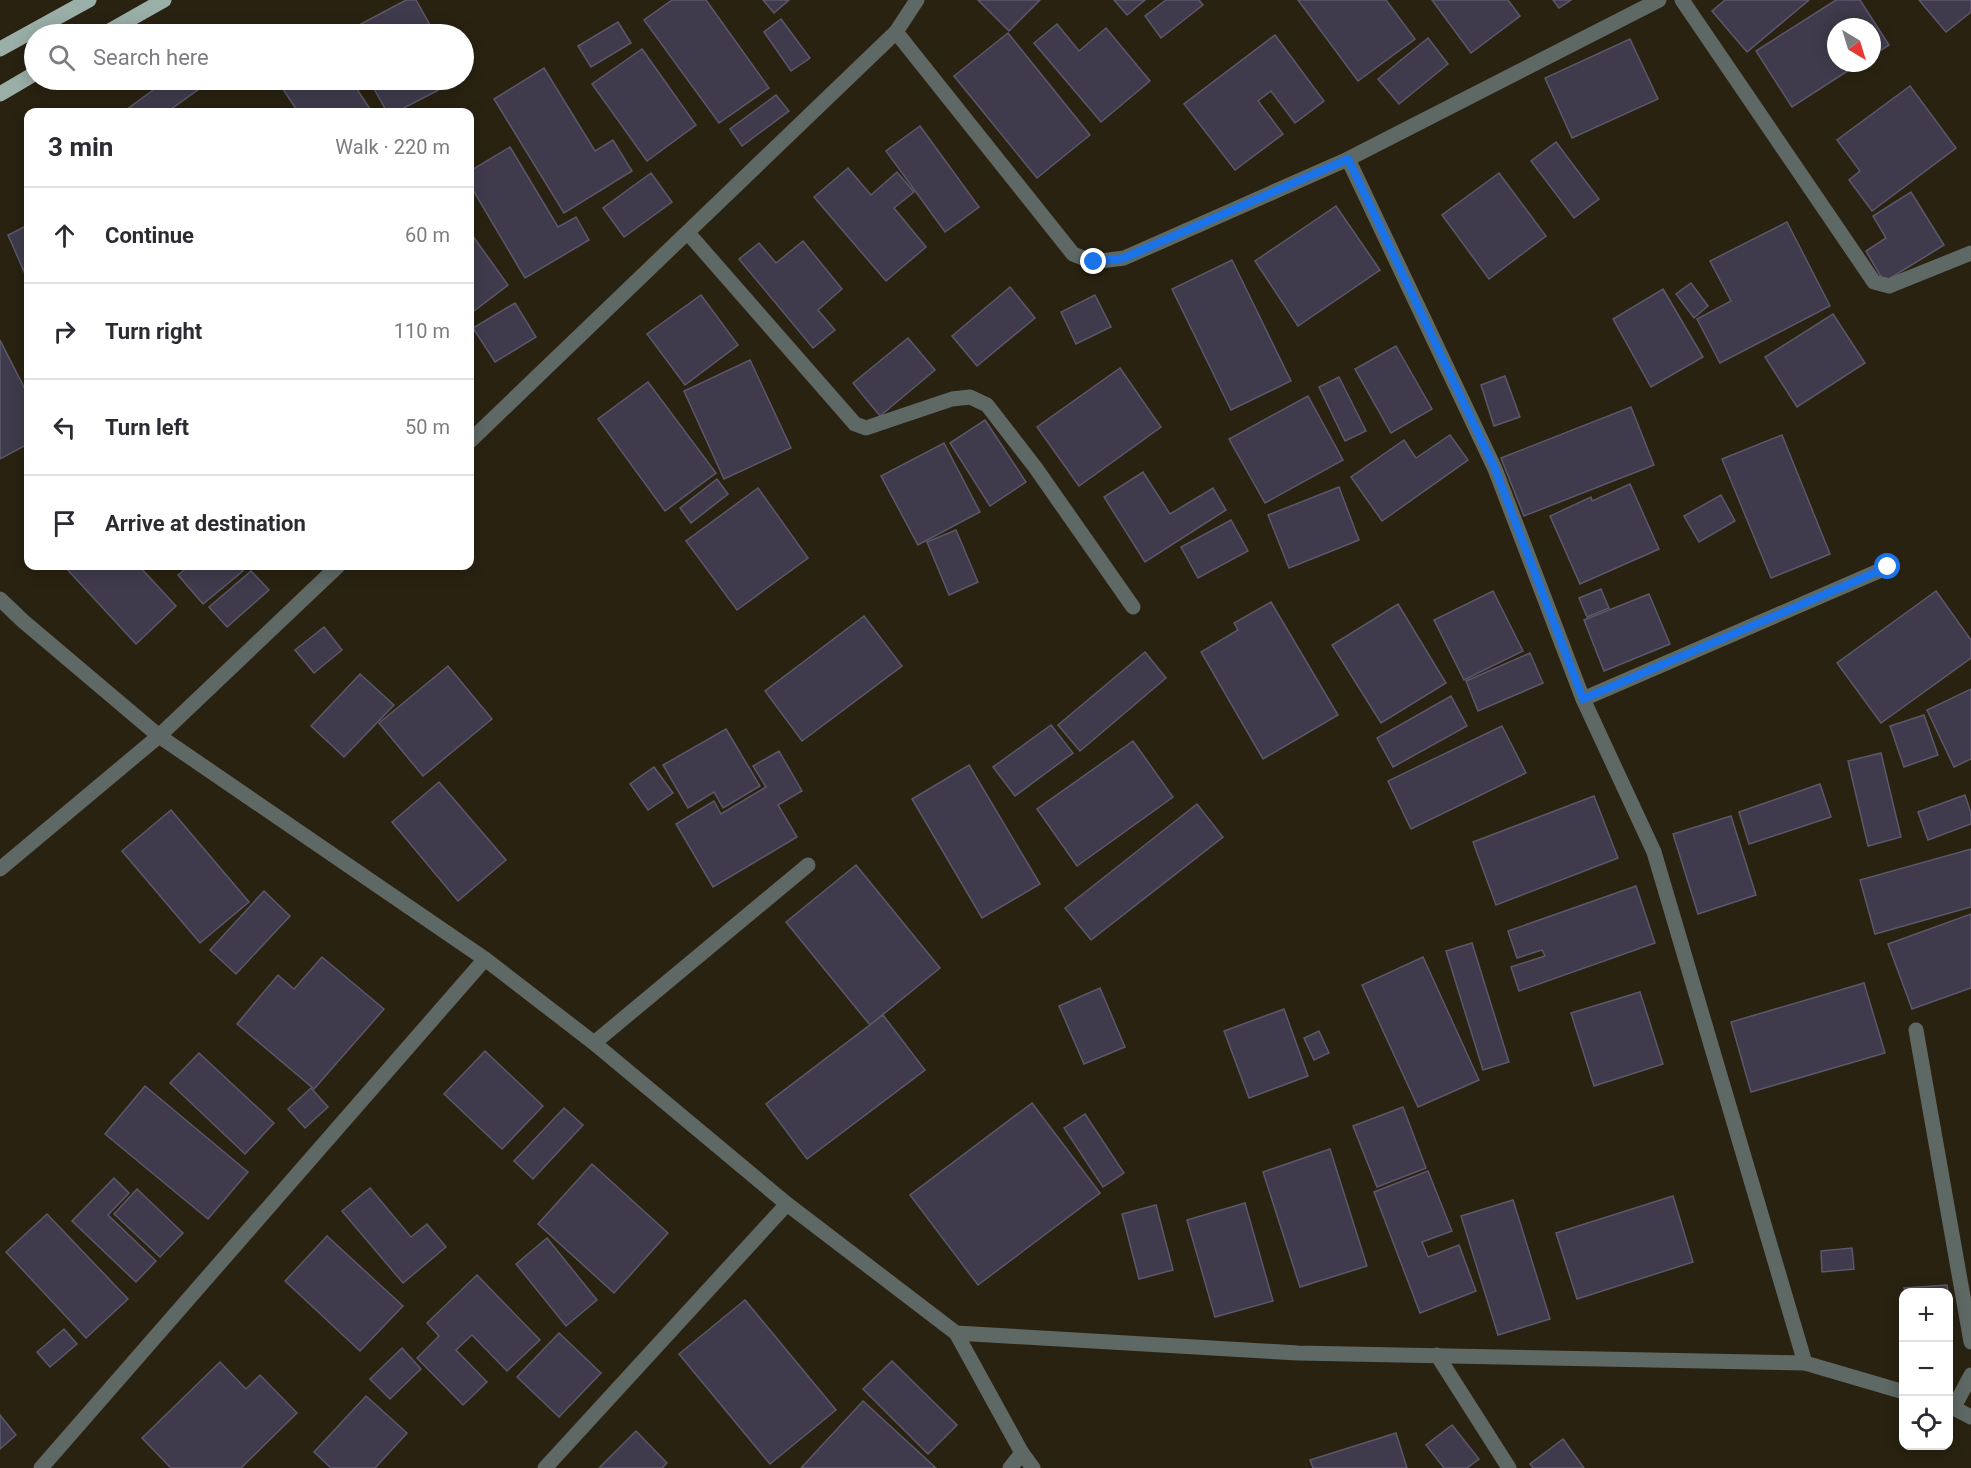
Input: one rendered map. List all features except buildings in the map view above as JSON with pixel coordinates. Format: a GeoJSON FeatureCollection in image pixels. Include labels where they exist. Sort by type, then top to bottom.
{"type":"FeatureCollection","features":[{"type":"Feature","properties":{"kind":"main road"},"geometry":{"type":"LineString","coordinates":[[45,24],[89,0]]}},
{"type":"Feature","properties":{"kind":"main road"},"geometry":{"type":"LineString","coordinates":[[122,24],[164,0]]}},
{"type":"Feature","properties":{"kind":"main road"},"geometry":{"type":"LineString","coordinates":[[0,49],[24,36]]}},
{"type":"Feature","properties":{"kind":"main road"},"geometry":{"type":"LineString","coordinates":[[0,94],[24,80]]}},
{"type":"Feature","properties":{"kind":"street"},"geometry":{"type":"LineString","coordinates":[[474,437],[896,32],[917,0]]}},
{"type":"Feature","properties":{"kind":"street"},"geometry":{"type":"LineString","coordinates":[[896,32],[1073,254],[1094,262],[1124,258],[1348,159],[1659,0]]}},
{"type":"Feature","properties":{"kind":"street"},"geometry":{"type":"LineString","coordinates":[[1682,0],[1875,282],[1889,286],[1971,253]]}},
{"type":"Feature","properties":{"kind":"street"},"geometry":{"type":"LineString","coordinates":[[1348,159],[1495,469],[1583,699],[1654,852],[1805,1363]]}},
{"type":"Feature","properties":{"kind":"street"},"geometry":{"type":"LineString","coordinates":[[688,233],[855,424],[866,428],[952,399],[970,398],[987,405],[1035,467],[1133,608]]}},
{"type":"Feature","properties":{"kind":"street"},"geometry":{"type":"LineString","coordinates":[[1583,699],[1888,567]]}},
{"type":"Feature","properties":{"kind":"street"},"geometry":{"type":"LineString","coordinates":[[0,869],[159,736],[334,570]]}},
{"type":"Feature","properties":{"kind":"street"},"geometry":{"type":"LineString","coordinates":[[0,599],[159,736],[485,960],[594,1043],[787,1204],[956,1333],[1033,1468]]}},
{"type":"Feature","properties":{"kind":"street"},"geometry":{"type":"LineString","coordinates":[[594,1043],[808,865]]}},
{"type":"Feature","properties":{"kind":"street"},"geometry":{"type":"LineString","coordinates":[[41,1468],[485,960]]}},
{"type":"Feature","properties":{"kind":"street"},"geometry":{"type":"LineString","coordinates":[[1916,1030],[1971,1342]]}},
{"type":"Feature","properties":{"kind":"street"},"geometry":{"type":"LineString","coordinates":[[545,1468],[787,1204]]}},
{"type":"Feature","properties":{"kind":"street"},"geometry":{"type":"LineString","coordinates":[[956,1333],[1298,1353],[1805,1363],[1899,1391]]}},
{"type":"Feature","properties":{"kind":"street"},"geometry":{"type":"LineString","coordinates":[[1437,1355],[1509,1468]]}},
{"type":"Feature","properties":{"kind":"street"},"geometry":{"type":"LineString","coordinates":[[1953,1403],[1971,1375]]}},
{"type":"Feature","properties":{"kind":"street"},"geometry":{"type":"LineString","coordinates":[[1953,1407],[1971,1417]]}},
{"type":"Feature","properties":{"kind":"street"},"geometry":{"type":"LineString","coordinates":[[1010,1468],[1023,1454]]}},
{"type":"Feature","properties":{"kind":"route"},"geometry":{"type":"LineString","coordinates":[[1094,262],[1124,258],[1348,159],[1495,469],[1583,699],[1888,567]]}}]}
